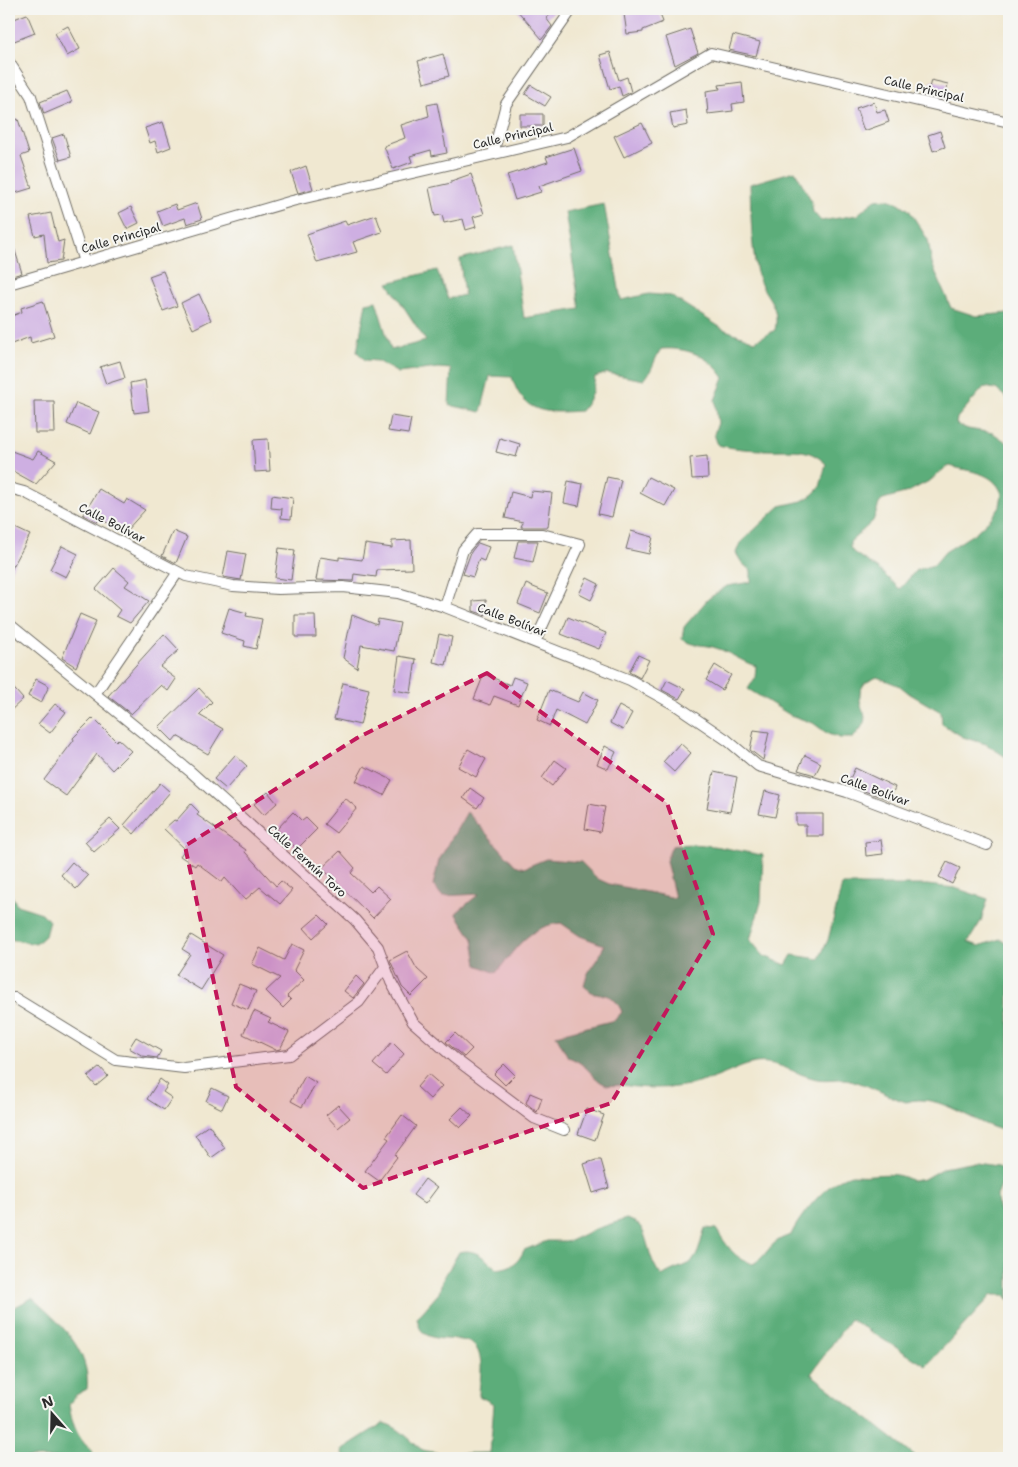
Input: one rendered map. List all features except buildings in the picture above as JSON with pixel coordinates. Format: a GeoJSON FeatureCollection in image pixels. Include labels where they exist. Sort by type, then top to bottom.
{"type":"FeatureCollection","features":[{"type":"Feature","properties":{"kind":"street"},"geometry":{"type":"LineString","coordinates":[[493,154],[506,104],[572,9]]}},
{"type":"Feature","properties":{"kind":"street","name":"Calle Principal"},"geometry":{"type":"LineString","coordinates":[[9,284],[292,201],[567,137],[711,52],[1009,122]]}},
{"type":"Feature","properties":{"kind":"street"},"geometry":{"type":"LineString","coordinates":[[9,62],[30,96],[84,262]]}},
{"type":"Feature","properties":{"kind":"street","name":"Calle Bolívar"},"geometry":{"type":"LineString","coordinates":[[9,488],[24,492],[186,576],[233,586],[278,589],[343,587],[398,593],[445,607],[630,680],[677,706],[727,740],[758,766],[846,792],[986,845]]}},
{"type":"Feature","properties":{"kind":"street"},"geometry":{"type":"LineString","coordinates":[[445,607],[463,550],[477,534],[542,534],[580,544],[535,642]]}},
{"type":"Feature","properties":{"kind":"street"},"geometry":{"type":"LineString","coordinates":[[95,694],[178,572]]}},
{"type":"Feature","properties":{"kind":"street","name":"Calle Fermín Toro"},"geometry":{"type":"LineString","coordinates":[[9,624],[191,772],[354,920],[378,947],[391,982],[413,1022],[454,1058],[534,1118],[564,1130]]}},
{"type":"Feature","properties":{"kind":"street"},"geometry":{"type":"LineString","coordinates":[[9,998],[15,998],[116,1060],[184,1068],[289,1055],[359,1002],[385,967]]}},
{"type":"Feature","properties":{"kind":"highlighted area"},"geometry":{"type":"Polygon","coordinates":[[[487,673],[667,803],[713,934],[611,1103],[363,1188],[236,1087],[185,846],[357,738],[487,673]]]}},
{"type":"Feature","properties":{"kind":"green space"},"geometry":{"type":"Polygon","coordinates":[[[795,171],[811,200],[813,212],[821,221],[857,215],[875,200],[887,199],[899,203],[909,210],[928,240],[932,264],[951,308],[976,316],[1009,313],[1009,400],[996,389],[984,387],[957,418],[956,424],[968,429],[993,433],[1009,444],[1009,759],[986,744],[963,737],[942,724],[941,712],[900,686],[877,677],[865,683],[861,690],[860,701],[865,719],[860,730],[853,738],[840,738],[828,734],[813,723],[790,715],[748,689],[755,678],[756,666],[721,650],[692,644],[682,639],[684,627],[708,599],[727,586],[751,582],[751,571],[742,563],[736,553],[740,543],[780,506],[802,501],[812,495],[820,487],[826,464],[813,454],[806,452],[718,445],[714,434],[718,423],[715,400],[724,378],[712,364],[697,354],[689,351],[661,349],[644,380],[607,373],[595,377],[591,396],[581,411],[557,412],[538,409],[523,399],[512,377],[490,376],[481,412],[449,405],[451,369],[438,368],[398,373],[377,361],[365,360],[357,352],[366,303],[376,301],[391,350],[426,341],[388,283],[437,270],[448,299],[464,295],[460,259],[513,245],[524,318],[580,309],[565,212],[604,204],[621,300],[649,294],[671,296],[723,329],[755,341],[775,330],[776,320],[773,306],[759,281],[757,273],[752,240],[750,184],[795,171]],[[950,466],[931,480],[908,492],[883,499],[879,504],[873,521],[850,542],[853,552],[878,569],[900,589],[916,570],[934,565],[945,552],[975,533],[993,516],[1000,506],[1002,494],[993,481],[973,471],[950,466]]]}},
{"type":"Feature","properties":{"kind":"green space"},"geometry":{"type":"Polygon","coordinates":[[[467,812],[515,865],[524,868],[546,859],[581,862],[598,879],[609,884],[675,898],[666,861],[672,846],[683,844],[706,845],[763,855],[761,902],[750,940],[764,956],[786,965],[792,955],[819,959],[828,940],[842,885],[927,885],[955,888],[988,899],[981,921],[968,942],[979,946],[1000,939],[1009,946],[1009,1131],[983,1123],[932,1101],[906,1102],[850,1080],[818,1079],[770,1063],[749,1064],[708,1080],[676,1087],[643,1088],[602,1083],[581,1064],[568,1057],[556,1035],[615,1020],[622,1012],[614,1000],[604,995],[594,994],[584,986],[588,974],[604,945],[580,936],[561,923],[540,929],[523,940],[496,973],[477,965],[473,939],[456,913],[479,894],[442,896],[433,885],[439,860],[467,812]]]}},
{"type":"Feature","properties":{"kind":"green space"},"geometry":{"type":"Polygon","coordinates":[[[9,891],[17,905],[42,913],[49,921],[45,936],[36,944],[9,939],[9,891]]]}},
{"type":"Feature","properties":{"kind":"green space"},"geometry":{"type":"Polygon","coordinates":[[[976,1162],[998,1165],[1006,1174],[997,1196],[998,1208],[1009,1225],[1009,1300],[1005,1295],[992,1295],[926,1366],[850,1319],[811,1374],[917,1458],[344,1458],[341,1450],[383,1423],[399,1430],[426,1451],[490,1453],[494,1404],[479,1396],[481,1366],[476,1348],[463,1340],[436,1338],[428,1335],[421,1330],[417,1318],[439,1293],[442,1281],[459,1252],[470,1251],[475,1253],[497,1269],[510,1266],[517,1262],[524,1250],[547,1241],[570,1241],[593,1230],[626,1219],[637,1223],[642,1228],[653,1263],[662,1276],[694,1259],[705,1228],[716,1229],[736,1255],[746,1262],[753,1264],[773,1244],[791,1235],[816,1199],[834,1183],[843,1178],[852,1175],[888,1174],[898,1175],[912,1181],[924,1179],[943,1168],[976,1162]]]}},
{"type":"Feature","properties":{"kind":"green space"},"geometry":{"type":"Polygon","coordinates":[[[32,1298],[53,1317],[71,1338],[84,1362],[87,1375],[87,1389],[76,1395],[69,1405],[76,1431],[95,1458],[9,1458],[9,1310],[32,1298]]]}}]}
